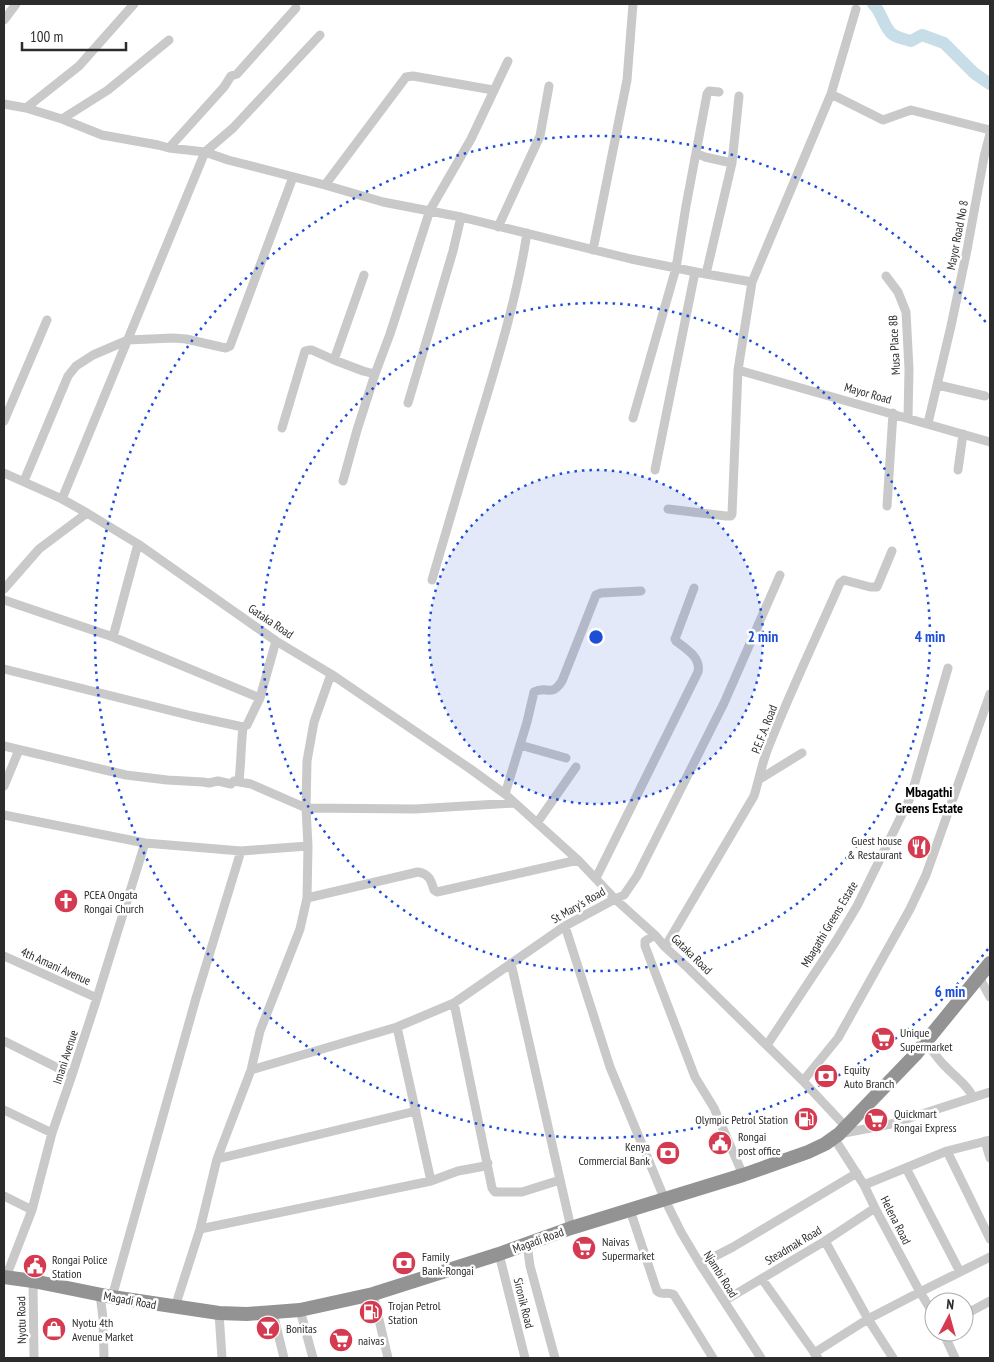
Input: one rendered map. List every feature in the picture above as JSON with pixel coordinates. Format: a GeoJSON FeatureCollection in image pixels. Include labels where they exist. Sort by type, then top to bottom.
{"type":"FeatureCollection","features":[{"type":"Feature","properties":{"kind":"highway","name":"Magadi Road"},"geometry":{"type":"LineString","coordinates":[[5,1277],[106,1296],[219,1313],[247,1314],[300,1310],[374,1294],[499,1254],[571,1228],[743,1175],[825,1144],[840,1133],[915,1055],[990,963]]}},
{"type":"Feature","properties":{"kind":"street"},"geometry":{"type":"LineString","coordinates":[[4,20],[16,4]]}},
{"type":"Feature","properties":{"kind":"street"},"geometry":{"type":"LineString","coordinates":[[26,108],[79,66],[134,4]]}},
{"type":"Feature","properties":{"kind":"street"},"geometry":{"type":"LineString","coordinates":[[592,250],[627,80],[633,4]]}},
{"type":"Feature","properties":{"kind":"street"},"geometry":{"type":"LineString","coordinates":[[169,148],[224,87],[231,76],[237,74],[296,8]]}},
{"type":"Feature","properties":{"kind":"street"},"geometry":{"type":"LineString","coordinates":[[668,509],[726,516],[731,516],[732,514],[738,370],[752,282],[831,94],[856,9]]}},
{"type":"Feature","properties":{"kind":"street"},"geometry":{"type":"LineString","coordinates":[[62,499],[205,152],[233,128],[320,35]]}},
{"type":"Feature","properties":{"kind":"street"},"geometry":{"type":"LineString","coordinates":[[62,119],[108,90],[169,40]]}},
{"type":"Feature","properties":{"kind":"street"},"geometry":{"type":"LineString","coordinates":[[343,480],[375,374],[390,334],[430,210],[471,139],[508,61]]}},
{"type":"Feature","properties":{"kind":"street"},"geometry":{"type":"LineString","coordinates":[[325,185],[406,77],[413,76],[494,90]]}},
{"type":"Feature","properties":{"kind":"street"},"geometry":{"type":"LineString","coordinates":[[498,227],[540,136],[549,86]]}},
{"type":"Feature","properties":{"kind":"street"},"geometry":{"type":"LineString","coordinates":[[633,418],[676,268],[708,92],[719,92]]}},
{"type":"Feature","properties":{"kind":"street","name":"Mayor Road No 8"},"geometry":{"type":"LineString","coordinates":[[831,94],[883,120],[911,110],[989,130],[990,134],[967,250],[928,423]]}},
{"type":"Feature","properties":{"kind":"street"},"geometry":{"type":"LineString","coordinates":[[706,274],[732,163],[739,96]]}},
{"type":"Feature","properties":{"kind":"street"},"geometry":{"type":"LineString","coordinates":[[4,104],[26,108],[62,119],[102,135],[169,148],[205,152],[383,202],[430,210],[498,227],[527,232],[631,259],[752,282]]}},
{"type":"Feature","properties":{"kind":"street"},"geometry":{"type":"LineString","coordinates":[[696,152],[705,157],[732,163]]}},
{"type":"Feature","properties":{"kind":"street"},"geometry":{"type":"LineString","coordinates":[[24,481],[68,376],[76,366],[93,355],[128,340],[173,338],[226,348],[230,346],[293,177]]}},
{"type":"Feature","properties":{"kind":"street"},"geometry":{"type":"LineString","coordinates":[[408,402],[453,251],[461,217]]}},
{"type":"Feature","properties":{"kind":"street"},"geometry":{"type":"LineString","coordinates":[[432,580],[494,371],[511,307],[527,232]]}},
{"type":"Feature","properties":{"kind":"street"},"geometry":{"type":"LineString","coordinates":[[655,470],[695,272]]}},
{"type":"Feature","properties":{"kind":"street"},"geometry":{"type":"LineString","coordinates":[[334,360],[364,276]]}},
{"type":"Feature","properties":{"kind":"street","name":"Musa Place 8B"},"geometry":{"type":"LineString","coordinates":[[886,276],[898,292],[906,312],[909,369],[908,418]]}},
{"type":"Feature","properties":{"kind":"street"},"geometry":{"type":"LineString","coordinates":[[4,421],[47,320]]}},
{"type":"Feature","properties":{"kind":"street"},"geometry":{"type":"LineString","coordinates":[[282,428],[305,351],[312,350],[334,360],[375,374]]}},
{"type":"Feature","properties":{"kind":"street","name":"Mayor Road"},"geometry":{"type":"LineString","coordinates":[[738,370],[990,442]]}},
{"type":"Feature","properties":{"kind":"street"},"geometry":{"type":"LineString","coordinates":[[938,385],[985,396]]}},
{"type":"Feature","properties":{"kind":"street"},"geometry":{"type":"LineString","coordinates":[[887,506],[893,414]]}},
{"type":"Feature","properties":{"kind":"street"},"geometry":{"type":"LineString","coordinates":[[958,470],[963,434]]}},
{"type":"Feature","properties":{"kind":"street","name":"Gataka Road"},"geometry":{"type":"LineString","coordinates":[[4,473],[62,499],[138,544],[276,641],[331,674],[505,794],[578,860],[615,899],[656,935],[665,947],[803,1081],[840,1133]]}},
{"type":"Feature","properties":{"kind":"street"},"geometry":{"type":"LineString","coordinates":[[4,589],[39,550],[87,513]]}},
{"type":"Feature","properties":{"kind":"street"},"geometry":{"type":"LineString","coordinates":[[113,637],[138,544]]}},
{"type":"Feature","properties":{"kind":"street","name":"P.E.F.A. Road"},"geometry":{"type":"LineString","coordinates":[[665,947],[754,796],[767,750],[840,583],[844,580],[870,587],[877,586],[880,583],[892,551]]}},
{"type":"Feature","properties":{"kind":"street","name":"St Mary's Road"},"geometry":{"type":"LineString","coordinates":[[251,1070],[397,1027],[454,1003],[565,926],[624,895],[637,876],[724,703],[780,575]]}},
{"type":"Feature","properties":{"kind":"street"},"geometry":{"type":"LineString","coordinates":[[596,878],[698,672],[700,666],[698,660],[676,642],[675,639],[694,588]]}},
{"type":"Feature","properties":{"kind":"street"},"geometry":{"type":"LineString","coordinates":[[505,794],[534,692],[557,689],[562,681],[596,595],[601,593],[641,591]]}},
{"type":"Feature","properties":{"kind":"street"},"geometry":{"type":"LineString","coordinates":[[4,600],[113,637],[260,698]]}},
{"type":"Feature","properties":{"kind":"street"},"geometry":{"type":"LineString","coordinates":[[4,669],[243,727],[247,725],[260,698],[276,641]]}},
{"type":"Feature","properties":{"kind":"street","name":"Mbagathi Greens Estate"},"geometry":{"type":"LineString","coordinates":[[767,1045],[836,942],[911,796],[948,668]]}},
{"type":"Feature","properties":{"kind":"street"},"geometry":{"type":"LineString","coordinates":[[175,1307],[200,1229],[217,1159],[251,1070],[260,1031],[300,929],[307,898],[307,761],[314,722],[331,674]]}},
{"type":"Feature","properties":{"kind":"street"},"geometry":{"type":"LineString","coordinates":[[803,1081],[838,1038],[910,909],[926,875],[990,694]]}},
{"type":"Feature","properties":{"kind":"street"},"geometry":{"type":"LineString","coordinates":[[239,781],[243,727]]}},
{"type":"Feature","properties":{"kind":"street"},"geometry":{"type":"LineString","coordinates":[[4,746],[126,775],[209,783],[218,781],[231,784],[234,781],[239,781],[251,784],[306,808],[415,809],[515,804]]}},
{"type":"Feature","properties":{"kind":"street"},"geometry":{"type":"LineString","coordinates":[[520,746],[566,758]]}},
{"type":"Feature","properties":{"kind":"street"},"geometry":{"type":"LineString","coordinates":[[4,786],[19,750]]}},
{"type":"Feature","properties":{"kind":"street"},"geometry":{"type":"LineString","coordinates":[[760,779],[802,753]]}},
{"type":"Feature","properties":{"kind":"street"},"geometry":{"type":"LineString","coordinates":[[537,823],[576,767]]}},
{"type":"Feature","properties":{"kind":"street"},"geometry":{"type":"LineString","coordinates":[[4,815],[145,843],[241,851],[308,846]]}},
{"type":"Feature","properties":{"kind":"street","name":"Imani Avenue"},"geometry":{"type":"LineString","coordinates":[[5,1277],[8,1261],[32,1210],[52,1133],[97,998],[145,843]]}},
{"type":"Feature","properties":{"kind":"street"},"geometry":{"type":"LineString","coordinates":[[104,1358],[103,1318],[106,1296],[241,851]]}},
{"type":"Feature","properties":{"kind":"street"},"geometry":{"type":"LineString","coordinates":[[307,898],[418,872],[424,873],[430,878],[434,890],[437,892],[578,860]]}},
{"type":"Feature","properties":{"kind":"street","name":"Njambi Road"},"geometry":{"type":"LineString","coordinates":[[565,926],[610,1067],[665,1200],[700,1264],[761,1358]]}},
{"type":"Feature","properties":{"kind":"street"},"geometry":{"type":"LineString","coordinates":[[656,935],[644,941],[645,946],[695,1077],[714,1108],[743,1175]]}},
{"type":"Feature","properties":{"kind":"street","name":"4th Amani Avenue"},"geometry":{"type":"LineString","coordinates":[[4,956],[97,998]]}},
{"type":"Feature","properties":{"kind":"street"},"geometry":{"type":"LineString","coordinates":[[511,963],[571,1228]]}},
{"type":"Feature","properties":{"kind":"street"},"geometry":{"type":"LineString","coordinates":[[979,977],[990,997]]}},
{"type":"Feature","properties":{"kind":"street"},"geometry":{"type":"LineString","coordinates":[[454,1003],[492,1188],[495,1192],[522,1192],[560,1180]]}},
{"type":"Feature","properties":{"kind":"street"},"geometry":{"type":"LineString","coordinates":[[397,1027],[431,1181]]}},
{"type":"Feature","properties":{"kind":"street"},"geometry":{"type":"LineString","coordinates":[[4,1041],[72,1075]]}},
{"type":"Feature","properties":{"kind":"street"},"geometry":{"type":"LineString","coordinates":[[925,1042],[944,1066],[970,1089],[973,1097]]}},
{"type":"Feature","properties":{"kind":"street"},"geometry":{"type":"LineString","coordinates":[[840,1133],[891,1124],[990,1092]]}},
{"type":"Feature","properties":{"kind":"street"},"geometry":{"type":"LineString","coordinates":[[4,1110],[52,1133]]}},
{"type":"Feature","properties":{"kind":"street"},"geometry":{"type":"LineString","coordinates":[[217,1159],[416,1111]]}},
{"type":"Feature","properties":{"kind":"street","name":"Helena Road"},"geometry":{"type":"LineString","coordinates":[[840,1133],[857,1173],[924,1299]]}},
{"type":"Feature","properties":{"kind":"street"},"geometry":{"type":"LineString","coordinates":[[864,1185],[947,1152],[988,1141],[990,1158]]}},
{"type":"Feature","properties":{"kind":"street"},"geometry":{"type":"LineString","coordinates":[[947,1152],[990,1239]]}},
{"type":"Feature","properties":{"kind":"street"},"geometry":{"type":"LineString","coordinates":[[200,1229],[431,1181],[458,1171],[485,1166],[488,1163]]}},
{"type":"Feature","properties":{"kind":"street"},"geometry":{"type":"LineString","coordinates":[[906,1168],[960,1272]]}},
{"type":"Feature","properties":{"kind":"street"},"geometry":{"type":"LineString","coordinates":[[700,1264],[733,1247],[857,1173]]}},
{"type":"Feature","properties":{"kind":"street"},"geometry":{"type":"LineString","coordinates":[[4,1196],[32,1210]]}},
{"type":"Feature","properties":{"kind":"street","name":"Steadmak Road"},"geometry":{"type":"LineString","coordinates":[[724,1301],[875,1208]]}},
{"type":"Feature","properties":{"kind":"street"},"geometry":{"type":"LineString","coordinates":[[630,1210],[657,1291],[674,1295],[712,1358]]}},
{"type":"Feature","properties":{"kind":"street"},"geometry":{"type":"LineString","coordinates":[[825,1240],[868,1319],[893,1358]]}},
{"type":"Feature","properties":{"kind":"street"},"geometry":{"type":"LineString","coordinates":[[527,1244],[530,1266],[555,1358]]}},
{"type":"Feature","properties":{"kind":"street","name":"Sironik Road"},"geometry":{"type":"LineString","coordinates":[[499,1254],[525,1358]]}},
{"type":"Feature","properties":{"kind":"street"},"geometry":{"type":"LineString","coordinates":[[762,1279],[816,1356],[868,1319],[990,1257]]}},
{"type":"Feature","properties":{"kind":"street","name":"Nyotu Road"},"geometry":{"type":"LineString","coordinates":[[33,1281],[34,1358]]}},
{"type":"Feature","properties":{"kind":"street"},"geometry":{"type":"LineString","coordinates":[[374,1294],[388,1358]]}},
{"type":"Feature","properties":{"kind":"street"},"geometry":{"type":"LineString","coordinates":[[974,1310],[990,1302]]}},
{"type":"Feature","properties":{"kind":"street"},"geometry":{"type":"LineString","coordinates":[[300,1310],[313,1358]]}},
{"type":"Feature","properties":{"kind":"street"},"geometry":{"type":"LineString","coordinates":[[219,1313],[222,1358]]}},
{"type":"Feature","properties":{"kind":"street"},"geometry":{"type":"LineString","coordinates":[[273,1313],[284,1358]]}},
{"type":"Feature","properties":{"kind":"street"},"geometry":{"type":"LineString","coordinates":[[948,1342],[955,1358]]}},
{"type":"Feature","properties":{"kind":"waterway"},"geometry":{"type":"LineString","coordinates":[[873,4],[892,34],[911,41],[922,35],[944,43],[974,73],[990,84]]}},
{"type":"Feature","properties":{"kind":"place","name":"Guest house & Restaurant"},"geometry":{"type":"Point","coordinates":[919,847]}},
{"type":"Feature","properties":{"kind":"place","name":"PCEA Ongata Rongai Church"},"geometry":{"type":"Point","coordinates":[66,901]}},
{"type":"Feature","properties":{"kind":"place","name":"Unique Supermarket"},"geometry":{"type":"Point","coordinates":[883,1039]}},
{"type":"Feature","properties":{"kind":"place","name":"Equity Auto Branch"},"geometry":{"type":"Point","coordinates":[826,1076]}},
{"type":"Feature","properties":{"kind":"place","name":"Olympic Petrol Station"},"geometry":{"type":"Point","coordinates":[806,1119]}},
{"type":"Feature","properties":{"kind":"place","name":"Quickmart Rongai Express"},"geometry":{"type":"Point","coordinates":[876,1120]}},
{"type":"Feature","properties":{"kind":"place","name":"Rongai post office"},"geometry":{"type":"Point","coordinates":[720,1143]}},
{"type":"Feature","properties":{"kind":"place","name":"Kenya Commercial Bank"},"geometry":{"type":"Point","coordinates":[668,1153]}},
{"type":"Feature","properties":{"kind":"place","name":"Naivas Supermarket"},"geometry":{"type":"Point","coordinates":[584,1248]}},
{"type":"Feature","properties":{"kind":"place","name":"Family Bank-Rongai"},"geometry":{"type":"Point","coordinates":[404,1263]}},
{"type":"Feature","properties":{"kind":"place","name":"Rongai Police Station"},"geometry":{"type":"Point","coordinates":[35,1266]}},
{"type":"Feature","properties":{"kind":"place","name":"Trojan Petrol Station"},"geometry":{"type":"Point","coordinates":[371,1312]}},
{"type":"Feature","properties":{"kind":"place","name":"Bonitas"},"geometry":{"type":"Point","coordinates":[268,1328]}},
{"type":"Feature","properties":{"kind":"place","name":"Nyotu 4th Avenue Market"},"geometry":{"type":"Point","coordinates":[54,1329]}},
{"type":"Feature","properties":{"kind":"place","name":"naivas"},"geometry":{"type":"Point","coordinates":[341,1340]}},
{"type":"Feature","properties":{"kind":"district","name":"Mbagathi Greens Estate"},"geometry":{"type":"Point","coordinates":[929,800]}}]}
